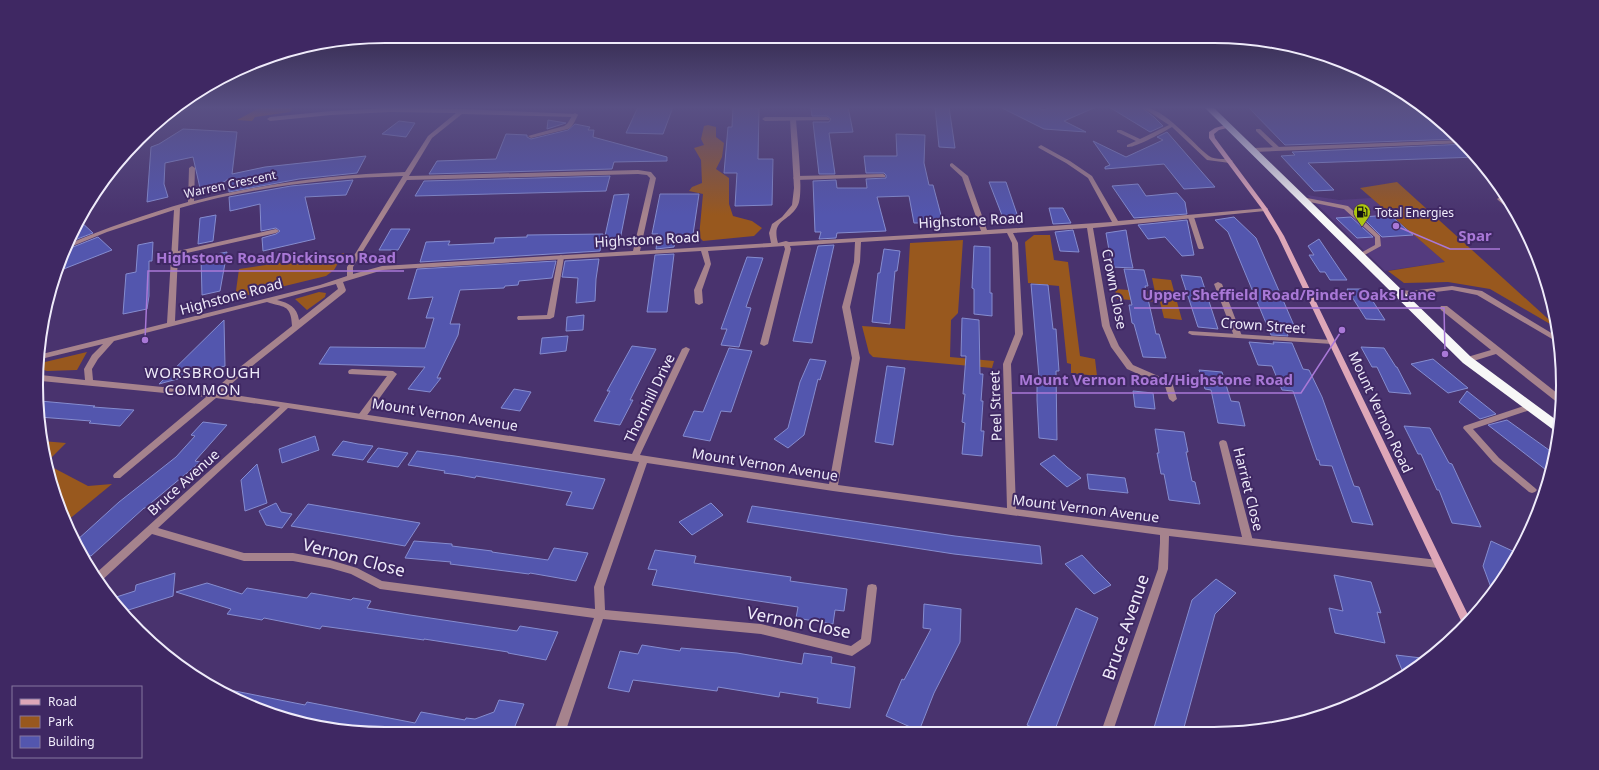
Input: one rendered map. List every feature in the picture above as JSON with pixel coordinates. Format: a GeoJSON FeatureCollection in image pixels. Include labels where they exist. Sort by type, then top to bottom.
{"type":"FeatureCollection","features":[{"type":"Feature","properties":{"kind":"highway"},"geometry":{"type":"LineString","coordinates":[[1246,143],[1359,256],[1467,360],[1554,424]]}},
{"type":"Feature","properties":{"kind":"street"},"geometry":{"type":"LineString","coordinates":[[350,278],[350,267],[426,143]]}},
{"type":"Feature","properties":{"kind":"street"},"geometry":{"type":"LineString","coordinates":[[775,244],[772,233],[775,224],[784,218],[795,205],[797,188],[794,143]]}},
{"type":"Feature","properties":{"kind":"street"},"geometry":{"type":"LineString","coordinates":[[1129,146],[1136,143]]}},
{"type":"Feature","properties":{"kind":"street"},"geometry":{"type":"LineString","coordinates":[[1192,143],[1209,159],[1223,162],[1230,161]]}},
{"type":"Feature","properties":{"kind":"street","name":"Mount Vernon Road"},"geometry":{"type":"LineString","coordinates":[[1216,143],[1265,209],[1281,236],[1464,618]]}},
{"type":"Feature","properties":{"kind":"street"},"geometry":{"type":"LineString","coordinates":[[1272,143],[1278,149]]}},
{"type":"Feature","properties":{"kind":"street"},"geometry":{"type":"LineString","coordinates":[[1253,150],[1439,143]]}},
{"type":"Feature","properties":{"kind":"street"},"geometry":{"type":"LineString","coordinates":[[1041,147],[1068,162],[1090,177],[1116,224]]}},
{"type":"Feature","properties":{"kind":"street"},"geometry":{"type":"LineString","coordinates":[[952,165],[965,176],[985,233]]}},
{"type":"Feature","properties":{"kind":"street"},"geometry":{"type":"LineString","coordinates":[[191,204],[192,168]]}},
{"type":"Feature","properties":{"kind":"street","name":"Warren Crescent"},"geometry":{"type":"LineString","coordinates":[[73,244],[130,221],[176,207],[227,194],[284,184],[342,177],[649,173],[653,178],[636,252]]}},
{"type":"Feature","properties":{"kind":"street"},"geometry":{"type":"LineString","coordinates":[[796,178],[883,176]]}},
{"type":"Feature","properties":{"kind":"street"},"geometry":{"type":"LineString","coordinates":[[1302,198],[1346,207],[1378,237],[1378,246],[1359,256]]}},
{"type":"Feature","properties":{"kind":"street"},"geometry":{"type":"LineString","coordinates":[[171,325],[176,207]]}},
{"type":"Feature","properties":{"kind":"street","name":"Highstone Road"},"geometry":{"type":"LineString","coordinates":[[45,356],[263,301],[382,268],[1090,226],[1265,209]]}},
{"type":"Feature","properties":{"kind":"street"},"geometry":{"type":"LineString","coordinates":[[1191,217],[1201,248]]}},
{"type":"Feature","properties":{"kind":"street","name":"Crown Close"},"geometry":{"type":"LineString","coordinates":[[1090,226],[1106,326],[1116,347],[1130,367],[1169,384],[1172,399]]}},
{"type":"Feature","properties":{"kind":"street"},"geometry":{"type":"LineString","coordinates":[[174,254],[276,231]]}},
{"type":"Feature","properties":{"kind":"street","name":"Peel Street"},"geometry":{"type":"LineString","coordinates":[[1010,231],[1015,243],[1019,334],[1007,364],[1012,512]]}},
{"type":"Feature","properties":{"kind":"street"},"geometry":{"type":"LineString","coordinates":[[833,488],[856,358],[846,307],[857,262],[858,240]]}},
{"type":"Feature","properties":{"kind":"street"},"geometry":{"type":"LineString","coordinates":[[764,344],[788,249],[786,243]]}},
{"type":"Feature","properties":{"kind":"street"},"geometry":{"type":"LineString","coordinates":[[699,303],[698,290],[708,264],[704,248]]}},
{"type":"Feature","properties":{"kind":"street"},"geometry":{"type":"LineString","coordinates":[[521,318],[550,317],[560,257]]}},
{"type":"Feature","properties":{"kind":"street"},"geometry":{"type":"LineString","coordinates":[[117,476],[243,369],[342,290],[339,281]]}},
{"type":"Feature","properties":{"kind":"street"},"geometry":{"type":"LineString","coordinates":[[1218,284],[1238,336]]}},
{"type":"Feature","properties":{"kind":"street"},"geometry":{"type":"LineString","coordinates":[[1396,291],[1410,293],[1452,288],[1479,293],[1552,337]]}},
{"type":"Feature","properties":{"kind":"street"},"geometry":{"type":"LineString","coordinates":[[263,301],[282,302],[289,306],[296,315],[296,327]]}},
{"type":"Feature","properties":{"kind":"street"},"geometry":{"type":"LineString","coordinates":[[1444,308],[1555,397]]}},
{"type":"Feature","properties":{"kind":"street","name":"Crown Street"},"geometry":{"type":"LineString","coordinates":[[1192,333],[1332,342]]}},
{"type":"Feature","properties":{"kind":"street"},"geometry":{"type":"LineString","coordinates":[[89,383],[88,369],[95,357],[111,340]]}},
{"type":"Feature","properties":{"kind":"street","name":"Thornhill Drive"},"geometry":{"type":"LineString","coordinates":[[639,459],[686,350]]}},
{"type":"Feature","properties":{"kind":"street"},"geometry":{"type":"LineString","coordinates":[[1467,360],[1497,351]]}},
{"type":"Feature","properties":{"kind":"street"},"geometry":{"type":"LineString","coordinates":[[352,372],[393,374],[362,416]]}},
{"type":"Feature","properties":{"kind":"street","name":"Mount Vernon Avenue"},"geometry":{"type":"LineString","coordinates":[[43,378],[214,395],[362,416],[833,488],[1164,532],[1438,564]]}},
{"type":"Feature","properties":{"kind":"street","name":"Bruce Avenue"},"geometry":{"type":"LineString","coordinates":[[101,575],[287,405]]}},
{"type":"Feature","properties":{"kind":"street"},"geometry":{"type":"LineString","coordinates":[[1530,407],[1467,428],[1496,460],[1532,490]]}},
{"type":"Feature","properties":{"kind":"street","name":"Harriet Close"},"geometry":{"type":"LineString","coordinates":[[1223,443],[1248,541]]}},
{"type":"Feature","properties":{"kind":"street"},"geometry":{"type":"LineString","coordinates":[[560,727],[600,614],[599,587],[639,459]]}},
{"type":"Feature","properties":{"kind":"street","name":"Vernon Close"},"geometry":{"type":"LineString","coordinates":[[151,530],[244,557],[293,558],[330,564],[354,571],[380,585],[600,614],[761,629],[852,651],[866,641],[872,588]]}},
{"type":"Feature","properties":{"kind":"street","name":"Bruce Avenue"},"geometry":{"type":"LineString","coordinates":[[1109,727],[1163,568],[1165,543],[1164,532]]}},
{"type":"Feature","properties":{"kind":"shaded area"},"geometry":{"type":"Polygon","coordinates":[[[1307,195],[1339,200],[1372,198],[1445,262],[1385,271],[1307,195]]]}},
{"type":"Feature","properties":{"kind":"green space"},"geometry":{"type":"Polygon","coordinates":[[[703,143],[724,143],[722,157],[716,169],[729,178],[729,204],[733,216],[752,221],[762,228],[754,236],[703,241],[699,237],[703,194],[689,191],[692,187],[702,183],[701,160],[694,148],[704,145],[703,143]]]}},
{"type":"Feature","properties":{"kind":"green space"},"geometry":{"type":"Polygon","coordinates":[[[1397,182],[1549,320],[1550,324],[1490,289],[1448,282],[1404,283],[1388,271],[1445,262],[1360,188],[1397,182]]]}},
{"type":"Feature","properties":{"kind":"green space"},"geometry":{"type":"Polygon","coordinates":[[[1034,235],[1050,235],[1054,260],[1068,262],[1080,356],[1095,359],[1097,376],[1071,373],[1071,364],[1067,363],[1059,286],[1028,283],[1025,242],[1034,235]]]}},
{"type":"Feature","properties":{"kind":"green space"},"geometry":{"type":"Polygon","coordinates":[[[963,240],[958,313],[951,320],[950,357],[994,361],[992,368],[873,357],[869,353],[862,326],[905,329],[910,243],[963,240]]]}},
{"type":"Feature","properties":{"kind":"green space"},"geometry":{"type":"Polygon","coordinates":[[[344,253],[334,270],[326,276],[235,298],[239,269],[344,253]]]}},
{"type":"Feature","properties":{"kind":"green space"},"geometry":{"type":"Polygon","coordinates":[[[1152,278],[1171,280],[1182,320],[1164,318],[1160,302],[1117,299],[1115,289],[1155,292],[1152,278]]]}},
{"type":"Feature","properties":{"kind":"green space"},"geometry":{"type":"Polygon","coordinates":[[[319,292],[326,293],[325,297],[307,310],[295,299],[319,292]]]}},
{"type":"Feature","properties":{"kind":"green space"},"geometry":{"type":"Polygon","coordinates":[[[87,352],[77,370],[47,371],[44,370],[45,362],[87,352]]]}},
{"type":"Feature","properties":{"kind":"green space"},"geometry":{"type":"Polygon","coordinates":[[[48,442],[66,443],[51,458],[48,442]]]}},
{"type":"Feature","properties":{"kind":"green space"},"geometry":{"type":"Polygon","coordinates":[[[54,468],[88,486],[112,484],[70,518],[61,495],[54,468]]]}},
{"type":"Feature","properties":{"kind":"building"},"geometry":{"type":"Polygon","coordinates":[[[236,143],[232,174],[265,167],[366,156],[357,173],[299,179],[229,192],[228,179],[224,182],[200,188],[193,157],[165,163],[164,184],[168,197],[147,202],[151,147],[159,144],[236,143]]]}},
{"type":"Feature","properties":{"kind":"building"},"geometry":{"type":"Polygon","coordinates":[[[502,143],[615,143],[667,157],[667,161],[614,162],[612,169],[429,174],[437,161],[496,159],[502,143]]]}},
{"type":"Feature","properties":{"kind":"building"},"geometry":{"type":"Polygon","coordinates":[[[727,143],[758,143],[758,159],[773,159],[772,205],[735,206],[737,173],[724,173],[727,143]]]}},
{"type":"Feature","properties":{"kind":"building"},"geometry":{"type":"Polygon","coordinates":[[[815,143],[830,143],[835,174],[819,174],[815,143]]]}},
{"type":"Feature","properties":{"kind":"building"},"geometry":{"type":"Polygon","coordinates":[[[896,143],[925,143],[924,163],[929,185],[933,185],[942,219],[935,219],[936,223],[914,223],[909,196],[877,197],[886,231],[837,233],[836,238],[819,239],[821,232],[815,232],[813,181],[836,180],[837,188],[867,188],[866,179],[886,178],[886,175],[884,173],[866,173],[864,156],[897,156],[896,143]]]}},
{"type":"Feature","properties":{"kind":"building"},"geometry":{"type":"Polygon","coordinates":[[[939,143],[954,143],[955,148],[939,147],[939,143]]]}},
{"type":"Feature","properties":{"kind":"building"},"geometry":{"type":"Polygon","coordinates":[[[1094,143],[1126,157],[1157,143],[1177,143],[1215,187],[1184,189],[1164,164],[1105,169],[1105,167],[1110,165],[1094,143]]]}},
{"type":"Feature","properties":{"kind":"building"},"geometry":{"type":"Polygon","coordinates":[[[1283,143],[1346,143],[1285,145],[1283,143]]]}},
{"type":"Feature","properties":{"kind":"building"},"geometry":{"type":"Polygon","coordinates":[[[1457,144],[1469,157],[1308,163],[1334,190],[1314,191],[1281,156],[1295,155],[1292,152],[1457,144]]]}},
{"type":"Feature","properties":{"kind":"building"},"geometry":{"type":"Polygon","coordinates":[[[610,176],[606,191],[415,196],[424,181],[610,176]]]}},
{"type":"Feature","properties":{"kind":"building"},"geometry":{"type":"Polygon","coordinates":[[[353,180],[346,195],[305,197],[315,239],[263,251],[262,238],[276,234],[280,231],[276,228],[261,231],[260,204],[230,211],[229,197],[291,186],[353,180]]]}},
{"type":"Feature","properties":{"kind":"building"},"geometry":{"type":"Polygon","coordinates":[[[989,182],[1006,182],[1020,223],[1005,223],[989,182]]]}},
{"type":"Feature","properties":{"kind":"building"},"geometry":{"type":"Polygon","coordinates":[[[1138,184],[1146,196],[1177,193],[1185,202],[1187,214],[1134,218],[1112,186],[1138,184]]]}},
{"type":"Feature","properties":{"kind":"building"},"geometry":{"type":"Polygon","coordinates":[[[629,194],[619,245],[603,245],[614,195],[629,194]]]}},
{"type":"Feature","properties":{"kind":"building"},"geometry":{"type":"Polygon","coordinates":[[[660,194],[699,194],[692,241],[675,241],[674,247],[656,249],[658,234],[652,234],[660,194]]]}},
{"type":"Feature","properties":{"kind":"building"},"geometry":{"type":"Polygon","coordinates":[[[1049,208],[1063,208],[1071,223],[1053,224],[1049,208]]]}},
{"type":"Feature","properties":{"kind":"building"},"geometry":{"type":"Polygon","coordinates":[[[216,215],[213,241],[198,244],[200,218],[216,215]]]}},
{"type":"Feature","properties":{"kind":"building"},"geometry":{"type":"Polygon","coordinates":[[[1390,215],[1413,235],[1382,237],[1362,217],[1390,215]]]}},
{"type":"Feature","properties":{"kind":"building"},"geometry":{"type":"Polygon","coordinates":[[[1234,217],[1256,238],[1296,330],[1286,330],[1288,336],[1271,335],[1228,232],[1215,220],[1234,217]]]}},
{"type":"Feature","properties":{"kind":"building"},"geometry":{"type":"Polygon","coordinates":[[[1351,217],[1373,237],[1357,238],[1336,218],[1351,217]]]}},
{"type":"Feature","properties":{"kind":"building"},"geometry":{"type":"Polygon","coordinates":[[[1187,220],[1194,255],[1182,256],[1165,237],[1148,239],[1138,225],[1187,220]]]}},
{"type":"Feature","properties":{"kind":"building"},"geometry":{"type":"Polygon","coordinates":[[[83,224],[93,233],[75,240],[83,224]]]}},
{"type":"Feature","properties":{"kind":"building"},"geometry":{"type":"Polygon","coordinates":[[[391,229],[410,229],[398,250],[379,250],[391,229]]]}},
{"type":"Feature","properties":{"kind":"building"},"geometry":{"type":"Polygon","coordinates":[[[1073,230],[1079,252],[1060,251],[1055,232],[1073,230]]]}},
{"type":"Feature","properties":{"kind":"building"},"geometry":{"type":"Polygon","coordinates":[[[1126,230],[1133,268],[1112,267],[1106,233],[1126,230]]]}},
{"type":"Feature","properties":{"kind":"building"},"geometry":{"type":"Polygon","coordinates":[[[603,234],[600,251],[420,262],[426,242],[450,241],[448,245],[494,243],[495,238],[527,237],[527,235],[603,234]]]}},
{"type":"Feature","properties":{"kind":"building"},"geometry":{"type":"Polygon","coordinates":[[[98,237],[112,250],[63,269],[72,247],[98,237]]]}},
{"type":"Feature","properties":{"kind":"building"},"geometry":{"type":"Polygon","coordinates":[[[1319,239],[1347,280],[1330,280],[1325,272],[1320,272],[1309,255],[1314,255],[1308,246],[1319,239]]]}},
{"type":"Feature","properties":{"kind":"building"},"geometry":{"type":"Polygon","coordinates":[[[153,242],[152,261],[149,261],[149,296],[147,309],[123,314],[126,274],[136,272],[138,245],[153,242]]]}},
{"type":"Feature","properties":{"kind":"building"},"geometry":{"type":"Polygon","coordinates":[[[834,245],[812,343],[793,341],[818,246],[834,245]]]}},
{"type":"Feature","properties":{"kind":"building"},"geometry":{"type":"Polygon","coordinates":[[[974,246],[990,247],[990,293],[992,293],[992,316],[974,314],[974,289],[972,288],[974,246]]]}},
{"type":"Feature","properties":{"kind":"building"},"geometry":{"type":"Polygon","coordinates":[[[884,249],[900,251],[897,271],[895,271],[890,324],[872,322],[878,273],[880,273],[884,249]]]}},
{"type":"Feature","properties":{"kind":"building"},"geometry":{"type":"Polygon","coordinates":[[[227,252],[220,291],[202,295],[201,257],[227,252]]]}},
{"type":"Feature","properties":{"kind":"building"},"geometry":{"type":"Polygon","coordinates":[[[674,254],[667,312],[647,312],[655,255],[674,254]]]}},
{"type":"Feature","properties":{"kind":"building"},"geometry":{"type":"Polygon","coordinates":[[[747,257],[763,258],[746,307],[751,308],[739,347],[721,345],[727,329],[721,329],[747,257]]]}},
{"type":"Feature","properties":{"kind":"building"},"geometry":{"type":"Polygon","coordinates":[[[599,259],[595,301],[576,303],[578,278],[562,277],[565,261],[599,259]]]}},
{"type":"Feature","properties":{"kind":"building"},"geometry":{"type":"Polygon","coordinates":[[[556,261],[552,278],[519,281],[518,285],[505,286],[504,288],[460,290],[450,324],[460,324],[458,335],[437,378],[441,378],[430,392],[408,389],[425,367],[319,364],[330,347],[425,348],[434,318],[426,318],[433,297],[408,299],[417,269],[556,261]]]}},
{"type":"Feature","properties":{"kind":"building"},"geometry":{"type":"Polygon","coordinates":[[[1124,269],[1144,270],[1148,286],[1145,286],[1156,334],[1159,334],[1166,358],[1143,357],[1134,324],[1132,323],[1129,305],[1132,305],[1124,269]]]}},
{"type":"Feature","properties":{"kind":"building"},"geometry":{"type":"Polygon","coordinates":[[[1181,275],[1201,277],[1218,329],[1198,327],[1181,275]]]}},
{"type":"Feature","properties":{"kind":"building"},"geometry":{"type":"Polygon","coordinates":[[[1031,284],[1048,285],[1053,329],[1056,329],[1059,371],[1056,371],[1057,440],[1039,438],[1037,377],[1039,377],[1031,284]]]}},
{"type":"Feature","properties":{"kind":"building"},"geometry":{"type":"Polygon","coordinates":[[[1347,289],[1365,289],[1385,320],[1366,319],[1347,289]]]}},
{"type":"Feature","properties":{"kind":"building"},"geometry":{"type":"Polygon","coordinates":[[[584,315],[583,330],[566,331],[567,317],[584,315]]]}},
{"type":"Feature","properties":{"kind":"building"},"geometry":{"type":"Polygon","coordinates":[[[962,318],[979,320],[980,374],[983,374],[981,431],[984,431],[982,456],[962,454],[965,423],[962,422],[965,394],[963,394],[966,356],[961,356],[962,318]]]}},
{"type":"Feature","properties":{"kind":"building"},"geometry":{"type":"Polygon","coordinates":[[[224,320],[225,366],[159,384],[224,320]]]}},
{"type":"Feature","properties":{"kind":"building"},"geometry":{"type":"Polygon","coordinates":[[[568,336],[566,351],[540,354],[542,338],[568,336]]]}},
{"type":"Feature","properties":{"kind":"building"},"geometry":{"type":"Polygon","coordinates":[[[1249,342],[1274,344],[1273,342],[1292,343],[1303,369],[1309,370],[1322,397],[1354,486],[1359,487],[1373,525],[1352,522],[1332,466],[1320,465],[1319,460],[1317,460],[1293,391],[1282,390],[1272,366],[1258,365],[1249,342]]]}},
{"type":"Feature","properties":{"kind":"building"},"geometry":{"type":"Polygon","coordinates":[[[632,346],[656,349],[630,400],[633,400],[620,425],[594,421],[610,391],[607,391],[632,346]]]}},
{"type":"Feature","properties":{"kind":"building"},"geometry":{"type":"Polygon","coordinates":[[[1361,347],[1384,348],[1397,367],[1411,394],[1389,392],[1377,367],[1372,367],[1361,347]]]}},
{"type":"Feature","properties":{"kind":"building"},"geometry":{"type":"Polygon","coordinates":[[[729,348],[752,351],[731,412],[721,411],[710,441],[683,436],[694,411],[703,412],[729,348]]]}},
{"type":"Feature","properties":{"kind":"building"},"geometry":{"type":"Polygon","coordinates":[[[810,359],[826,361],[820,380],[818,379],[804,435],[788,448],[774,439],[788,428],[800,382],[810,359]]]}},
{"type":"Feature","properties":{"kind":"building"},"geometry":{"type":"Polygon","coordinates":[[[1433,359],[1468,388],[1448,393],[1411,364],[1433,359]]]}},
{"type":"Feature","properties":{"kind":"building"},"geometry":{"type":"Polygon","coordinates":[[[887,366],[905,368],[893,445],[875,442],[887,366]]]}},
{"type":"Feature","properties":{"kind":"building"},"geometry":{"type":"Polygon","coordinates":[[[1199,370],[1222,372],[1231,401],[1239,402],[1245,426],[1218,423],[1211,390],[1205,389],[1199,370]]]}},
{"type":"Feature","properties":{"kind":"building"},"geometry":{"type":"Polygon","coordinates":[[[514,389],[531,392],[520,411],[501,408],[514,389]]]}},
{"type":"Feature","properties":{"kind":"building"},"geometry":{"type":"Polygon","coordinates":[[[1133,391],[1153,393],[1155,409],[1135,407],[1133,391]]]}},
{"type":"Feature","properties":{"kind":"building"},"geometry":{"type":"Polygon","coordinates":[[[1467,391],[1496,414],[1480,419],[1459,402],[1467,391]]]}},
{"type":"Feature","properties":{"kind":"building"},"geometry":{"type":"Polygon","coordinates":[[[44,401],[134,410],[120,426],[89,423],[91,421],[45,417],[44,401]]]}},
{"type":"Feature","properties":{"kind":"building"},"geometry":{"type":"Polygon","coordinates":[[[1507,420],[1549,450],[1545,469],[1488,425],[1507,420]]]}},
{"type":"Feature","properties":{"kind":"building"},"geometry":{"type":"Polygon","coordinates":[[[203,422],[227,425],[195,461],[200,462],[144,508],[91,556],[89,555],[79,538],[119,502],[176,457],[195,436],[191,435],[203,422]]]}},
{"type":"Feature","properties":{"kind":"building"},"geometry":{"type":"Polygon","coordinates":[[[1404,426],[1430,428],[1449,463],[1452,464],[1481,527],[1452,523],[1439,490],[1437,490],[1421,454],[1418,454],[1404,426]]]}},
{"type":"Feature","properties":{"kind":"building"},"geometry":{"type":"Polygon","coordinates":[[[1155,429],[1184,432],[1188,452],[1186,452],[1192,481],[1195,482],[1200,504],[1169,500],[1164,474],[1161,474],[1155,429]]]}},
{"type":"Feature","properties":{"kind":"building"},"geometry":{"type":"Polygon","coordinates":[[[315,436],[319,450],[282,463],[279,449],[315,436]]]}},
{"type":"Feature","properties":{"kind":"building"},"geometry":{"type":"Polygon","coordinates":[[[343,441],[373,446],[363,460],[332,455],[343,441]]]}},
{"type":"Feature","properties":{"kind":"building"},"geometry":{"type":"Polygon","coordinates":[[[378,448],[408,453],[398,467],[367,462],[378,448]]]}},
{"type":"Feature","properties":{"kind":"building"},"geometry":{"type":"Polygon","coordinates":[[[417,451],[605,479],[593,509],[566,505],[572,492],[476,476],[475,478],[444,473],[445,471],[408,465],[417,451]]]}},
{"type":"Feature","properties":{"kind":"building"},"geometry":{"type":"Polygon","coordinates":[[[1054,455],[1081,478],[1067,487],[1040,464],[1054,455]]]}},
{"type":"Feature","properties":{"kind":"building"},"geometry":{"type":"Polygon","coordinates":[[[257,464],[267,503],[245,511],[241,480],[257,464]]]}},
{"type":"Feature","properties":{"kind":"building"},"geometry":{"type":"Polygon","coordinates":[[[1087,474],[1125,478],[1128,493],[1089,489],[1087,474]]]}},
{"type":"Feature","properties":{"kind":"building"},"geometry":{"type":"Polygon","coordinates":[[[276,503],[281,512],[292,514],[282,528],[266,525],[259,511],[276,503]]]}},
{"type":"Feature","properties":{"kind":"building"},"geometry":{"type":"Polygon","coordinates":[[[711,503],[723,515],[692,535],[679,522],[711,503]]]}},
{"type":"Feature","properties":{"kind":"building"},"geometry":{"type":"Polygon","coordinates":[[[308,504],[420,523],[405,546],[291,526],[308,504]]]}},
{"type":"Feature","properties":{"kind":"building"},"geometry":{"type":"Polygon","coordinates":[[[752,506],[955,536],[1040,546],[1042,564],[954,554],[747,522],[752,506]]]}},
{"type":"Feature","properties":{"kind":"building"},"geometry":{"type":"Polygon","coordinates":[[[414,541],[452,544],[452,546],[548,560],[554,548],[588,553],[576,581],[530,573],[450,564],[451,562],[405,558],[414,541]]]}},
{"type":"Feature","properties":{"kind":"building"},"geometry":{"type":"Polygon","coordinates":[[[1491,541],[1513,551],[1490,586],[1483,566],[1491,541]]]}},
{"type":"Feature","properties":{"kind":"building"},"geometry":{"type":"Polygon","coordinates":[[[655,550],[696,556],[694,563],[791,577],[790,581],[847,589],[844,611],[835,610],[833,624],[796,618],[798,607],[652,585],[657,570],[648,569],[655,550]]]}},
{"type":"Feature","properties":{"kind":"building"},"geometry":{"type":"Polygon","coordinates":[[[1082,555],[1111,585],[1094,594],[1065,564],[1082,555]]]}},
{"type":"Feature","properties":{"kind":"building"},"geometry":{"type":"Polygon","coordinates":[[[175,573],[173,596],[128,610],[117,597],[135,591],[136,585],[175,573]]]}},
{"type":"Feature","properties":{"kind":"building"},"geometry":{"type":"Polygon","coordinates":[[[1334,575],[1371,582],[1381,613],[1377,612],[1385,643],[1335,633],[1329,608],[1343,611],[1334,575]]]}},
{"type":"Feature","properties":{"kind":"building"},"geometry":{"type":"Polygon","coordinates":[[[1216,579],[1236,593],[1215,614],[1184,727],[1154,727],[1192,600],[1216,579]]]}},
{"type":"Feature","properties":{"kind":"building"},"geometry":{"type":"Polygon","coordinates":[[[207,583],[242,594],[247,588],[307,598],[311,593],[351,600],[353,598],[371,601],[367,608],[517,631],[520,626],[558,632],[546,660],[508,652],[424,639],[322,626],[320,629],[264,618],[262,620],[227,614],[231,609],[176,592],[207,583]]]}},
{"type":"Feature","properties":{"kind":"building"},"geometry":{"type":"Polygon","coordinates":[[[924,604],[961,609],[960,642],[934,693],[921,727],[910,727],[886,716],[902,679],[904,680],[931,629],[923,628],[924,604]]]}},
{"type":"Feature","properties":{"kind":"building"},"geometry":{"type":"Polygon","coordinates":[[[1076,608],[1098,618],[1056,727],[1031,727],[1027,725],[1076,608]]]}},
{"type":"Feature","properties":{"kind":"building"},"geometry":{"type":"Polygon","coordinates":[[[642,645],[680,651],[681,648],[737,653],[802,664],[804,653],[832,657],[831,663],[855,667],[850,708],[817,703],[818,698],[780,692],[779,697],[718,687],[717,691],[633,680],[629,692],[608,688],[620,651],[638,654],[642,645]]]}},
{"type":"Feature","properties":{"kind":"building"},"geometry":{"type":"Polygon","coordinates":[[[1396,655],[1420,658],[1404,669],[1402,670],[1396,655]]]}},
{"type":"Feature","properties":{"kind":"building"},"geometry":{"type":"Polygon","coordinates":[[[231,690],[305,705],[307,702],[415,723],[421,712],[465,720],[466,718],[475,719],[494,712],[499,700],[524,704],[515,727],[363,726],[340,724],[296,715],[275,709],[231,690]]]}},
{"type":"Feature","properties":{"kind":"place","name":"Spar"},"geometry":{"type":"Point","coordinates":[1396,226]}},
{"type":"Feature","properties":{"kind":"place","name":"Total Energies"},"geometry":{"type":"Point","coordinates":[1362,227]}},
{"type":"Feature","properties":{"kind":"place","name":"Mount Vernon Road/Highstone Road"},"geometry":{"type":"Point","coordinates":[1342,330]}},
{"type":"Feature","properties":{"kind":"place","name":"Highstone Road/Dickinson Road"},"geometry":{"type":"Point","coordinates":[145,340]}},
{"type":"Feature","properties":{"kind":"place","name":"Upper Sheffield Road/Pinder Oaks Lane"},"geometry":{"type":"Point","coordinates":[1445,354]}},
{"type":"Feature","properties":{"kind":"district","name":"WORSBROUGH COMMON"},"geometry":{"type":"Point","coordinates":[203,380]}}]}
